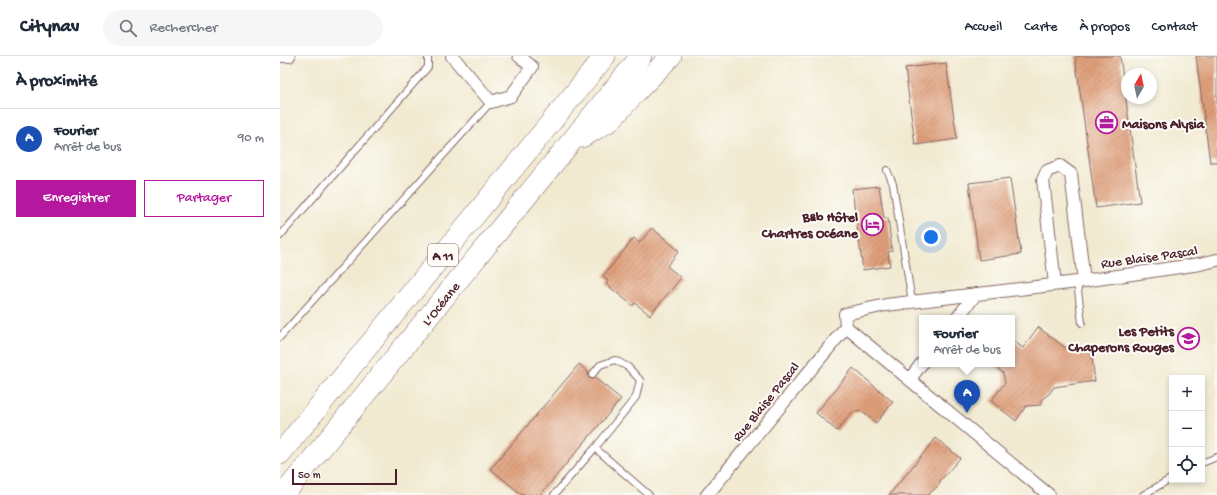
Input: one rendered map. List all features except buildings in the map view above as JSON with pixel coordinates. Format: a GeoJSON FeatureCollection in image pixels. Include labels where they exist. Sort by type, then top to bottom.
{"type":"FeatureCollection","features":[{"type":"Feature","properties":{"kind":"highway","name":"L’Océane"},"geometry":{"type":"LineString","coordinates":[[280,454],[605,56]]}},
{"type":"Feature","properties":{"kind":"highway","name":"L’Océane"},"geometry":{"type":"LineString","coordinates":[[283,495],[642,56]]}},
{"type":"Feature","properties":{"kind":"highway"},"geometry":{"type":"LineString","coordinates":[[570,144],[610,120],[671,56]]}},
{"type":"Feature","properties":{"kind":"street"},"geometry":{"type":"LineString","coordinates":[[280,56],[289,56]]}},
{"type":"Feature","properties":{"kind":"street"},"geometry":{"type":"LineString","coordinates":[[452,56],[491,102],[511,96],[532,67],[519,56]]}},
{"type":"Feature","properties":{"kind":"street","name":"Rue Blaise Pascal"},"geometry":{"type":"LineString","coordinates":[[1055,284],[1043,180],[1047,171],[1060,166],[1071,174],[1081,281]]}},
{"type":"Feature","properties":{"kind":"street","name":"Rue Blaise Pascal"},"geometry":{"type":"LineString","coordinates":[[707,495],[846,327],[845,314],[886,305],[1081,281],[1200,264],[1217,260]]}},
{"type":"Feature","properties":{"kind":"street"},"geometry":{"type":"LineString","coordinates":[[959,315],[976,294]]}},
{"type":"Feature","properties":{"kind":"street"},"geometry":{"type":"LineString","coordinates":[[846,327],[1049,495]]}},
{"type":"Feature","properties":{"kind":"street"},"geometry":{"type":"LineString","coordinates":[[910,380],[919,367]]}},
{"type":"Feature","properties":{"kind":"lane"},"geometry":{"type":"LineString","coordinates":[[280,236],[428,67],[428,56]]}},
{"type":"Feature","properties":{"kind":"lane"},"geometry":{"type":"LineString","coordinates":[[280,337],[491,102]]}},
{"type":"Feature","properties":{"kind":"lane"},"geometry":{"type":"LineString","coordinates":[[887,170],[893,184],[912,302]]}},
{"type":"Feature","properties":{"kind":"lane"},"geometry":{"type":"LineString","coordinates":[[1081,281],[1082,323]]}},
{"type":"Feature","properties":{"kind":"lane"},"geometry":{"type":"LineString","coordinates":[[554,495],[595,448],[636,397],[640,380],[628,367],[615,360],[600,365],[592,375]]}},
{"type":"Feature","properties":{"kind":"lane"},"geometry":{"type":"LineString","coordinates":[[595,448],[649,495]]}},
{"type":"Feature","properties":{"kind":"lane"},"geometry":{"type":"LineString","coordinates":[[1205,462],[1217,457]]}},
{"type":"Feature","properties":{"kind":"lane"},"geometry":{"type":"LineString","coordinates":[[1143,495],[1169,480]]}},
{"type":"Feature","properties":{"kind":"place","name":"Maisons Alysia"},"geometry":{"type":"Point","coordinates":[1107,123]}},
{"type":"Feature","properties":{"kind":"place","name":"B&b Hôtel Chartres Océane"},"geometry":{"type":"Point","coordinates":[873,224]}},
{"type":"Feature","properties":{"kind":"place","name":"Les Petits Chaperons Rouges"},"geometry":{"type":"Point","coordinates":[1189,338]}},
{"type":"Feature","properties":{"kind":"place","name":"Fourier"},"geometry":{"type":"Point","coordinates":[967,413]}}]}
